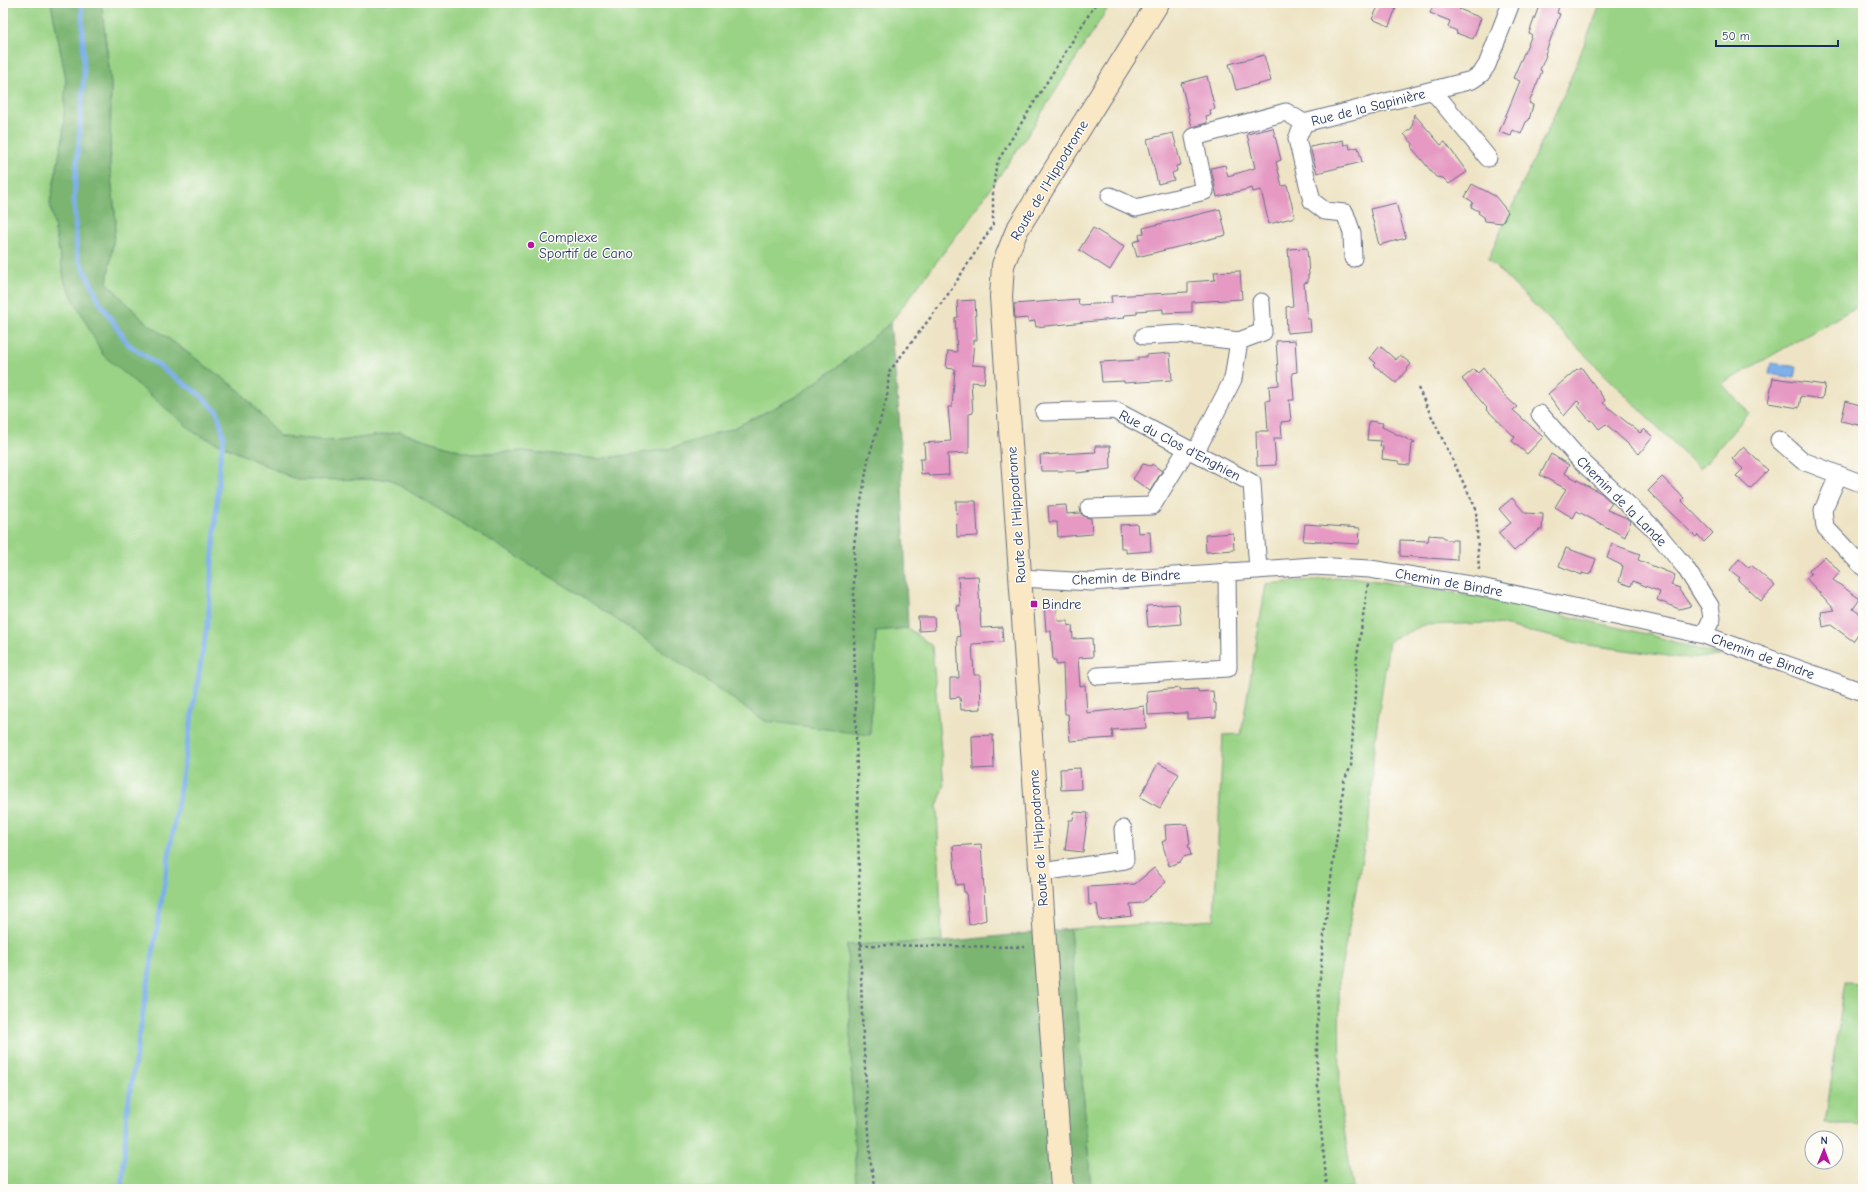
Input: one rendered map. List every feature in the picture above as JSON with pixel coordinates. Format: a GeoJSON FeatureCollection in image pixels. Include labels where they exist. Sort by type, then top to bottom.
{"type":"FeatureCollection","features":[{"type":"Feature","properties":{"kind":"main road","name":"Route de l'Hippodrome"},"geometry":{"type":"LineString","coordinates":[[1062,1189],[1001,297],[1003,265],[1017,230],[1158,3]]}},
{"type":"Feature","properties":{"kind":"street","name":"Rue de la Sapinière"},"geometry":{"type":"LineString","coordinates":[[1110,196],[1136,208],[1205,191],[1194,136],[1286,112],[1304,123],[1472,80],[1481,74],[1487,65],[1511,3]]}},
{"type":"Feature","properties":{"kind":"street","name":"Rue de la Sapinière"},"geometry":{"type":"LineString","coordinates":[[1433,91],[1488,158]]}},
{"type":"Feature","properties":{"kind":"street","name":"Rue de la Sapinière"},"geometry":{"type":"LineString","coordinates":[[1304,123],[1297,139],[1312,201],[1325,211],[1345,213],[1352,233],[1353,258]]}},
{"type":"Feature","properties":{"kind":"street"},"geometry":{"type":"LineString","coordinates":[[1144,336],[1179,334],[1239,341],[1263,332],[1261,302]]}},
{"type":"Feature","properties":{"kind":"street"},"geometry":{"type":"LineString","coordinates":[[1089,508],[1152,506],[1191,451],[1233,379],[1239,341]]}},
{"type":"Feature","properties":{"kind":"street","name":"Rue du Clos d'Enghien"},"geometry":{"type":"LineString","coordinates":[[1044,412],[1114,410],[1252,483],[1258,570]]}},
{"type":"Feature","properties":{"kind":"street","name":"Chemin de la Lande"},"geometry":{"type":"LineString","coordinates":[[1540,414],[1580,460],[1651,526],[1685,567],[1710,606],[1712,618],[1704,635]]}},
{"type":"Feature","properties":{"kind":"street"},"geometry":{"type":"LineString","coordinates":[[1779,440],[1803,461],[1838,476],[1863,484]]}},
{"type":"Feature","properties":{"kind":"street"},"geometry":{"type":"LineString","coordinates":[[1838,476],[1823,510],[1825,527],[1863,567]]}},
{"type":"Feature","properties":{"kind":"street","name":"Chemin de Bindre"},"geometry":{"type":"LineString","coordinates":[[1021,578],[1091,582],[1313,566],[1370,569],[1476,586],[1704,635],[1863,692]]}},
{"type":"Feature","properties":{"kind":"street"},"geometry":{"type":"LineString","coordinates":[[1098,676],[1228,668],[1227,572]]}},
{"type":"Feature","properties":{"kind":"street"},"geometry":{"type":"LineString","coordinates":[[1041,872],[1125,860],[1123,829]]}},
{"type":"Feature","properties":{"kind":"path"},"geometry":{"type":"LineString","coordinates":[[876,1189],[871,1166],[863,1036],[854,633],[854,544],[868,460],[887,397],[887,378],[892,368],[949,293],[993,225],[996,167],[999,159],[1096,3]]}},
{"type":"Feature","properties":{"kind":"path"},"geometry":{"type":"LineString","coordinates":[[1418,388],[1476,508],[1480,567],[1476,586]]}},
{"type":"Feature","properties":{"kind":"path"},"geometry":{"type":"LineString","coordinates":[[1326,1189],[1319,1114],[1316,1056],[1322,956],[1344,782],[1351,766],[1357,657],[1370,569]]}},
{"type":"Feature","properties":{"kind":"path"},"geometry":{"type":"LineString","coordinates":[[860,945],[1046,947]]}},
{"type":"Feature","properties":{"kind":"green space"},"geometry":{"type":"Polygon","coordinates":[[[3,3],[51,3],[66,79],[63,137],[50,203],[65,283],[195,433],[297,480],[389,479],[576,592],[870,735],[876,631],[908,628],[932,646],[944,787],[937,806],[942,942],[847,945],[856,1189],[3,1189],[3,3]]]}},
{"type":"Feature","properties":{"kind":"green space"},"geometry":{"type":"Polygon","coordinates":[[[51,3],[101,3],[111,83],[110,168],[116,222],[107,283],[143,320],[240,391],[280,437],[340,441],[400,432],[472,454],[523,451],[599,459],[669,449],[734,428],[794,398],[839,366],[890,323],[899,414],[908,628],[876,631],[870,735],[765,721],[576,592],[389,479],[298,480],[195,433],[103,355],[65,283],[50,203],[63,137],[66,79],[51,3]]]}},
{"type":"Feature","properties":{"kind":"green space","name":"Complexe Sportif de Cano"},"geometry":{"type":"Polygon","coordinates":[[[101,3],[1111,3],[1027,136],[966,223],[890,323],[839,366],[794,398],[734,428],[669,449],[599,459],[523,451],[472,454],[400,432],[340,441],[280,437],[240,391],[143,320],[107,283],[116,222],[110,168],[111,83],[101,3]]]}},
{"type":"Feature","properties":{"kind":"green space"},"geometry":{"type":"Polygon","coordinates":[[[1601,3],[1863,3],[1863,303],[1722,384],[1749,413],[1700,469],[1488,259],[1565,92],[1601,3]]]}},
{"type":"Feature","properties":{"kind":"green space"},"geometry":{"type":"Polygon","coordinates":[[[1350,577],[1482,597],[1651,635],[1721,656],[1689,659],[1582,644],[1495,623],[1423,625],[1389,641],[1374,747],[1369,821],[1339,979],[1340,1102],[1353,1189],[1091,1189],[1070,929],[1214,920],[1223,735],[1241,734],[1266,584],[1350,577]]]}},
{"type":"Feature","properties":{"kind":"green space"},"geometry":{"type":"Polygon","coordinates":[[[1070,929],[1091,1189],[856,1189],[847,945],[942,942],[1070,929]]]}},
{"type":"Feature","properties":{"kind":"green space"},"geometry":{"type":"Polygon","coordinates":[[[1845,982],[1863,983],[1863,1124],[1825,1124],[1845,982]]]}},
{"type":"Feature","properties":{"kind":"water"},"geometry":{"type":"Polygon","coordinates":[[[1771,363],[1797,367],[1795,378],[1769,374],[1771,363]]]}},
{"type":"Feature","properties":{"kind":"building"},"geometry":{"type":"Polygon","coordinates":[[[1380,3],[1398,3],[1389,26],[1372,19],[1380,3]]]}},
{"type":"Feature","properties":{"kind":"building"},"geometry":{"type":"Polygon","coordinates":[[[1434,3],[1461,3],[1459,9],[1481,18],[1473,39],[1456,33],[1457,31],[1448,27],[1450,21],[1430,13],[1434,3]]]}},
{"type":"Feature","properties":{"kind":"building"},"geometry":{"type":"Polygon","coordinates":[[[1543,3],[1560,3],[1557,13],[1560,14],[1545,54],[1546,55],[1540,70],[1542,71],[1529,103],[1533,105],[1529,120],[1526,122],[1521,134],[1513,130],[1511,136],[1499,132],[1520,81],[1513,78],[1532,35],[1529,33],[1539,6],[1542,7],[1543,3]]]}},
{"type":"Feature","properties":{"kind":"building"},"geometry":{"type":"Polygon","coordinates":[[[1264,55],[1271,81],[1236,90],[1229,64],[1264,55]]]}},
{"type":"Feature","properties":{"kind":"building"},"geometry":{"type":"Polygon","coordinates":[[[1207,76],[1215,109],[1210,110],[1211,115],[1206,116],[1207,123],[1192,127],[1181,83],[1207,76]]]}},
{"type":"Feature","properties":{"kind":"building"},"geometry":{"type":"Polygon","coordinates":[[[1414,114],[1441,145],[1445,142],[1467,172],[1449,184],[1443,178],[1436,177],[1412,148],[1413,144],[1404,134],[1412,128],[1414,114]]]}},
{"type":"Feature","properties":{"kind":"building"},"geometry":{"type":"Polygon","coordinates":[[[1273,128],[1281,160],[1276,162],[1282,186],[1287,185],[1295,217],[1269,224],[1261,190],[1253,192],[1252,188],[1217,197],[1211,168],[1225,165],[1228,176],[1255,168],[1247,134],[1273,128]]]}},
{"type":"Feature","properties":{"kind":"building"},"geometry":{"type":"Polygon","coordinates":[[[1173,133],[1181,165],[1176,166],[1177,171],[1172,173],[1174,180],[1158,184],[1147,139],[1173,133]]]}},
{"type":"Feature","properties":{"kind":"building"},"geometry":{"type":"Polygon","coordinates":[[[1343,140],[1344,145],[1349,144],[1350,149],[1358,147],[1362,162],[1317,173],[1310,147],[1343,140]]]}},
{"type":"Feature","properties":{"kind":"building"},"geometry":{"type":"Polygon","coordinates":[[[1472,184],[1495,196],[1508,212],[1502,223],[1485,221],[1484,217],[1478,213],[1479,211],[1471,207],[1473,202],[1465,197],[1472,184]]]}},
{"type":"Feature","properties":{"kind":"building"},"geometry":{"type":"Polygon","coordinates":[[[1396,203],[1406,238],[1379,245],[1370,209],[1396,203]]]}},
{"type":"Feature","properties":{"kind":"building"},"geometry":{"type":"Polygon","coordinates":[[[1220,209],[1226,235],[1137,257],[1133,242],[1140,240],[1139,235],[1144,233],[1143,228],[1220,209]]]}},
{"type":"Feature","properties":{"kind":"building"},"geometry":{"type":"Polygon","coordinates":[[[1093,228],[1124,247],[1110,270],[1079,250],[1093,228]]]}},
{"type":"Feature","properties":{"kind":"building"},"geometry":{"type":"Polygon","coordinates":[[[1307,248],[1309,275],[1308,282],[1304,283],[1307,319],[1310,319],[1311,331],[1287,333],[1286,307],[1293,306],[1288,249],[1307,248]]]}},
{"type":"Feature","properties":{"kind":"building"},"geometry":{"type":"Polygon","coordinates":[[[1240,271],[1242,299],[1192,302],[1192,312],[1163,313],[1163,309],[1137,311],[1137,314],[1125,315],[1124,318],[1036,327],[1035,321],[1028,322],[1028,318],[1015,319],[1014,304],[1078,299],[1079,305],[1112,303],[1111,296],[1188,292],[1188,282],[1215,280],[1214,272],[1240,271]]]}},
{"type":"Feature","properties":{"kind":"building"},"geometry":{"type":"Polygon","coordinates":[[[975,300],[977,340],[974,340],[972,365],[986,366],[984,383],[971,382],[973,413],[969,414],[969,453],[948,454],[949,475],[928,476],[928,473],[921,474],[920,459],[925,459],[924,443],[951,441],[948,407],[952,407],[955,369],[946,368],[948,351],[957,352],[955,318],[958,317],[957,301],[975,300]]]}},
{"type":"Feature","properties":{"kind":"building"},"geometry":{"type":"Polygon","coordinates":[[[1295,340],[1297,372],[1292,373],[1294,400],[1289,400],[1291,421],[1281,422],[1282,438],[1274,438],[1276,465],[1257,466],[1256,431],[1268,431],[1266,401],[1270,400],[1269,386],[1279,385],[1276,341],[1295,340]]]}},
{"type":"Feature","properties":{"kind":"building"},"geometry":{"type":"Polygon","coordinates":[[[1380,346],[1396,360],[1400,355],[1411,364],[1396,383],[1374,365],[1376,363],[1370,358],[1380,346]]]}},
{"type":"Feature","properties":{"kind":"building"},"geometry":{"type":"Polygon","coordinates":[[[1170,353],[1172,380],[1124,383],[1124,381],[1102,382],[1100,362],[1138,360],[1138,357],[1146,357],[1146,355],[1170,353]]]}},
{"type":"Feature","properties":{"kind":"building"},"geometry":{"type":"Polygon","coordinates":[[[1581,367],[1605,400],[1603,403],[1640,433],[1644,429],[1653,437],[1639,454],[1606,424],[1599,429],[1592,420],[1590,421],[1578,406],[1580,403],[1577,401],[1564,416],[1548,394],[1581,367]]]}},
{"type":"Feature","properties":{"kind":"building"},"geometry":{"type":"Polygon","coordinates":[[[1483,368],[1503,394],[1517,407],[1513,410],[1543,437],[1527,454],[1512,441],[1515,437],[1486,409],[1487,408],[1462,379],[1474,369],[1478,373],[1483,368]]]}},
{"type":"Feature","properties":{"kind":"building"},"geometry":{"type":"Polygon","coordinates":[[[1773,378],[1825,385],[1822,399],[1801,396],[1799,408],[1768,403],[1773,378]]]}},
{"type":"Feature","properties":{"kind":"building"},"geometry":{"type":"Polygon","coordinates":[[[1846,401],[1863,406],[1863,426],[1841,421],[1846,401]]]}},
{"type":"Feature","properties":{"kind":"building"},"geometry":{"type":"Polygon","coordinates":[[[1369,421],[1383,423],[1382,427],[1415,443],[1412,444],[1410,465],[1400,464],[1398,461],[1382,459],[1383,446],[1380,446],[1381,441],[1367,440],[1369,421]]]}},
{"type":"Feature","properties":{"kind":"building"},"geometry":{"type":"Polygon","coordinates":[[[1095,446],[1110,446],[1111,469],[1076,473],[1076,471],[1041,471],[1040,455],[1096,452],[1095,446]]]}},
{"type":"Feature","properties":{"kind":"building"},"geometry":{"type":"Polygon","coordinates":[[[1743,447],[1768,470],[1750,489],[1736,476],[1743,469],[1732,459],[1743,447]]]}},
{"type":"Feature","properties":{"kind":"building"},"geometry":{"type":"Polygon","coordinates":[[[1551,454],[1569,465],[1564,473],[1601,493],[1612,503],[1607,510],[1631,521],[1625,537],[1577,511],[1573,518],[1555,507],[1566,489],[1540,475],[1551,454]]]}},
{"type":"Feature","properties":{"kind":"building"},"geometry":{"type":"Polygon","coordinates":[[[1143,464],[1151,466],[1152,464],[1162,471],[1150,491],[1133,479],[1143,464]]]}},
{"type":"Feature","properties":{"kind":"building"},"geometry":{"type":"Polygon","coordinates":[[[1662,477],[1679,493],[1684,499],[1682,501],[1713,533],[1704,542],[1698,535],[1696,537],[1648,491],[1662,477]]]}},
{"type":"Feature","properties":{"kind":"building"},"geometry":{"type":"Polygon","coordinates":[[[1512,498],[1525,513],[1543,514],[1542,530],[1539,530],[1514,551],[1498,533],[1511,523],[1499,509],[1512,498]]]}},
{"type":"Feature","properties":{"kind":"building"},"geometry":{"type":"Polygon","coordinates":[[[956,501],[976,501],[978,536],[957,537],[956,501]]]}},
{"type":"Feature","properties":{"kind":"building"},"geometry":{"type":"Polygon","coordinates":[[[1066,505],[1067,514],[1080,513],[1085,517],[1091,518],[1092,534],[1058,537],[1057,522],[1049,522],[1048,506],[1066,505]]]}},
{"type":"Feature","properties":{"kind":"building"},"geometry":{"type":"Polygon","coordinates":[[[1137,524],[1138,533],[1150,532],[1151,551],[1126,553],[1126,548],[1121,548],[1120,525],[1137,524]]]}},
{"type":"Feature","properties":{"kind":"building"},"geometry":{"type":"Polygon","coordinates":[[[1305,524],[1360,528],[1359,544],[1303,541],[1305,524]]]}},
{"type":"Feature","properties":{"kind":"building"},"geometry":{"type":"Polygon","coordinates":[[[1233,533],[1234,550],[1206,552],[1205,535],[1233,533]]]}},
{"type":"Feature","properties":{"kind":"building"},"geometry":{"type":"Polygon","coordinates":[[[1429,535],[1442,536],[1447,540],[1457,540],[1457,560],[1400,556],[1400,540],[1428,541],[1429,535]]]}},
{"type":"Feature","properties":{"kind":"building"},"geometry":{"type":"Polygon","coordinates":[[[1612,544],[1640,554],[1638,560],[1675,575],[1671,585],[1680,588],[1679,590],[1691,606],[1679,609],[1657,600],[1660,592],[1633,581],[1631,586],[1619,582],[1623,566],[1607,558],[1612,544]]]}},
{"type":"Feature","properties":{"kind":"building"},"geometry":{"type":"Polygon","coordinates":[[[1566,548],[1596,559],[1590,575],[1582,573],[1582,575],[1559,566],[1566,548]]]}},
{"type":"Feature","properties":{"kind":"building"},"geometry":{"type":"Polygon","coordinates":[[[1825,556],[1840,572],[1833,580],[1860,599],[1853,609],[1863,616],[1863,637],[1858,634],[1853,641],[1831,625],[1823,627],[1821,612],[1835,610],[1806,578],[1811,574],[1809,571],[1825,556]]]}},
{"type":"Feature","properties":{"kind":"building"},"geometry":{"type":"Polygon","coordinates":[[[1739,559],[1749,568],[1751,565],[1775,586],[1761,601],[1738,580],[1740,578],[1730,570],[1739,559]]]}},
{"type":"Feature","properties":{"kind":"building"},"geometry":{"type":"Polygon","coordinates":[[[978,576],[981,628],[1002,627],[1003,642],[972,644],[974,675],[980,675],[981,709],[961,710],[960,697],[950,698],[950,678],[959,678],[957,637],[960,636],[957,606],[960,606],[958,577],[978,576]]]}},
{"type":"Feature","properties":{"kind":"building"},"geometry":{"type":"Polygon","coordinates":[[[1056,602],[1058,621],[1068,621],[1068,626],[1072,625],[1073,639],[1092,638],[1093,657],[1078,658],[1080,686],[1085,685],[1087,713],[1144,706],[1146,728],[1112,730],[1113,738],[1070,741],[1068,714],[1065,714],[1063,664],[1056,665],[1056,660],[1053,660],[1051,631],[1046,631],[1044,603],[1056,602]]]}},
{"type":"Feature","properties":{"kind":"building"},"geometry":{"type":"Polygon","coordinates":[[[1179,604],[1181,624],[1148,627],[1146,606],[1179,604]]]}},
{"type":"Feature","properties":{"kind":"building"},"geometry":{"type":"Polygon","coordinates":[[[918,617],[934,617],[935,630],[919,631],[918,617]]]}},
{"type":"Feature","properties":{"kind":"building"},"geometry":{"type":"Polygon","coordinates":[[[1180,688],[1180,690],[1198,689],[1198,692],[1213,691],[1214,703],[1216,703],[1216,717],[1187,719],[1187,713],[1148,715],[1147,691],[1180,688]]]}},
{"type":"Feature","properties":{"kind":"building"},"geometry":{"type":"Polygon","coordinates":[[[993,735],[994,768],[973,769],[972,736],[993,735]]]}},
{"type":"Feature","properties":{"kind":"building"},"geometry":{"type":"Polygon","coordinates":[[[1158,763],[1179,774],[1160,808],[1140,797],[1158,763]]]}},
{"type":"Feature","properties":{"kind":"building"},"geometry":{"type":"Polygon","coordinates":[[[1080,768],[1081,789],[1061,790],[1060,769],[1080,768]]]}},
{"type":"Feature","properties":{"kind":"building"},"geometry":{"type":"Polygon","coordinates":[[[1074,812],[1088,813],[1083,852],[1065,850],[1069,820],[1073,820],[1074,812]]]}},
{"type":"Feature","properties":{"kind":"building"},"geometry":{"type":"Polygon","coordinates":[[[1187,824],[1190,844],[1188,845],[1191,855],[1183,857],[1180,862],[1169,866],[1162,842],[1166,840],[1165,825],[1187,824]]]}},
{"type":"Feature","properties":{"kind":"building"},"geometry":{"type":"Polygon","coordinates":[[[981,844],[986,920],[969,925],[966,892],[964,892],[963,884],[956,885],[953,846],[981,844]]]}},
{"type":"Feature","properties":{"kind":"building"},"geometry":{"type":"Polygon","coordinates":[[[1154,868],[1166,882],[1142,903],[1130,904],[1132,916],[1099,920],[1097,904],[1089,905],[1088,887],[1135,884],[1154,868]]]}},
{"type":"Feature","properties":{"kind":"waterway"},"geometry":{"type":"LineString","coordinates":[[80,3],[82,10],[84,76],[74,198],[77,255],[101,304],[128,344],[199,394],[217,411],[224,437],[220,460],[208,619],[127,1110],[122,1189]]}},
{"type":"Feature","properties":{"kind":"place","name":"Complexe Sportif de Cano"},"geometry":{"type":"Point","coordinates":[531,245]}},
{"type":"Feature","properties":{"kind":"place","name":"Bindre"},"geometry":{"type":"Point","coordinates":[1034,604]}}]}
